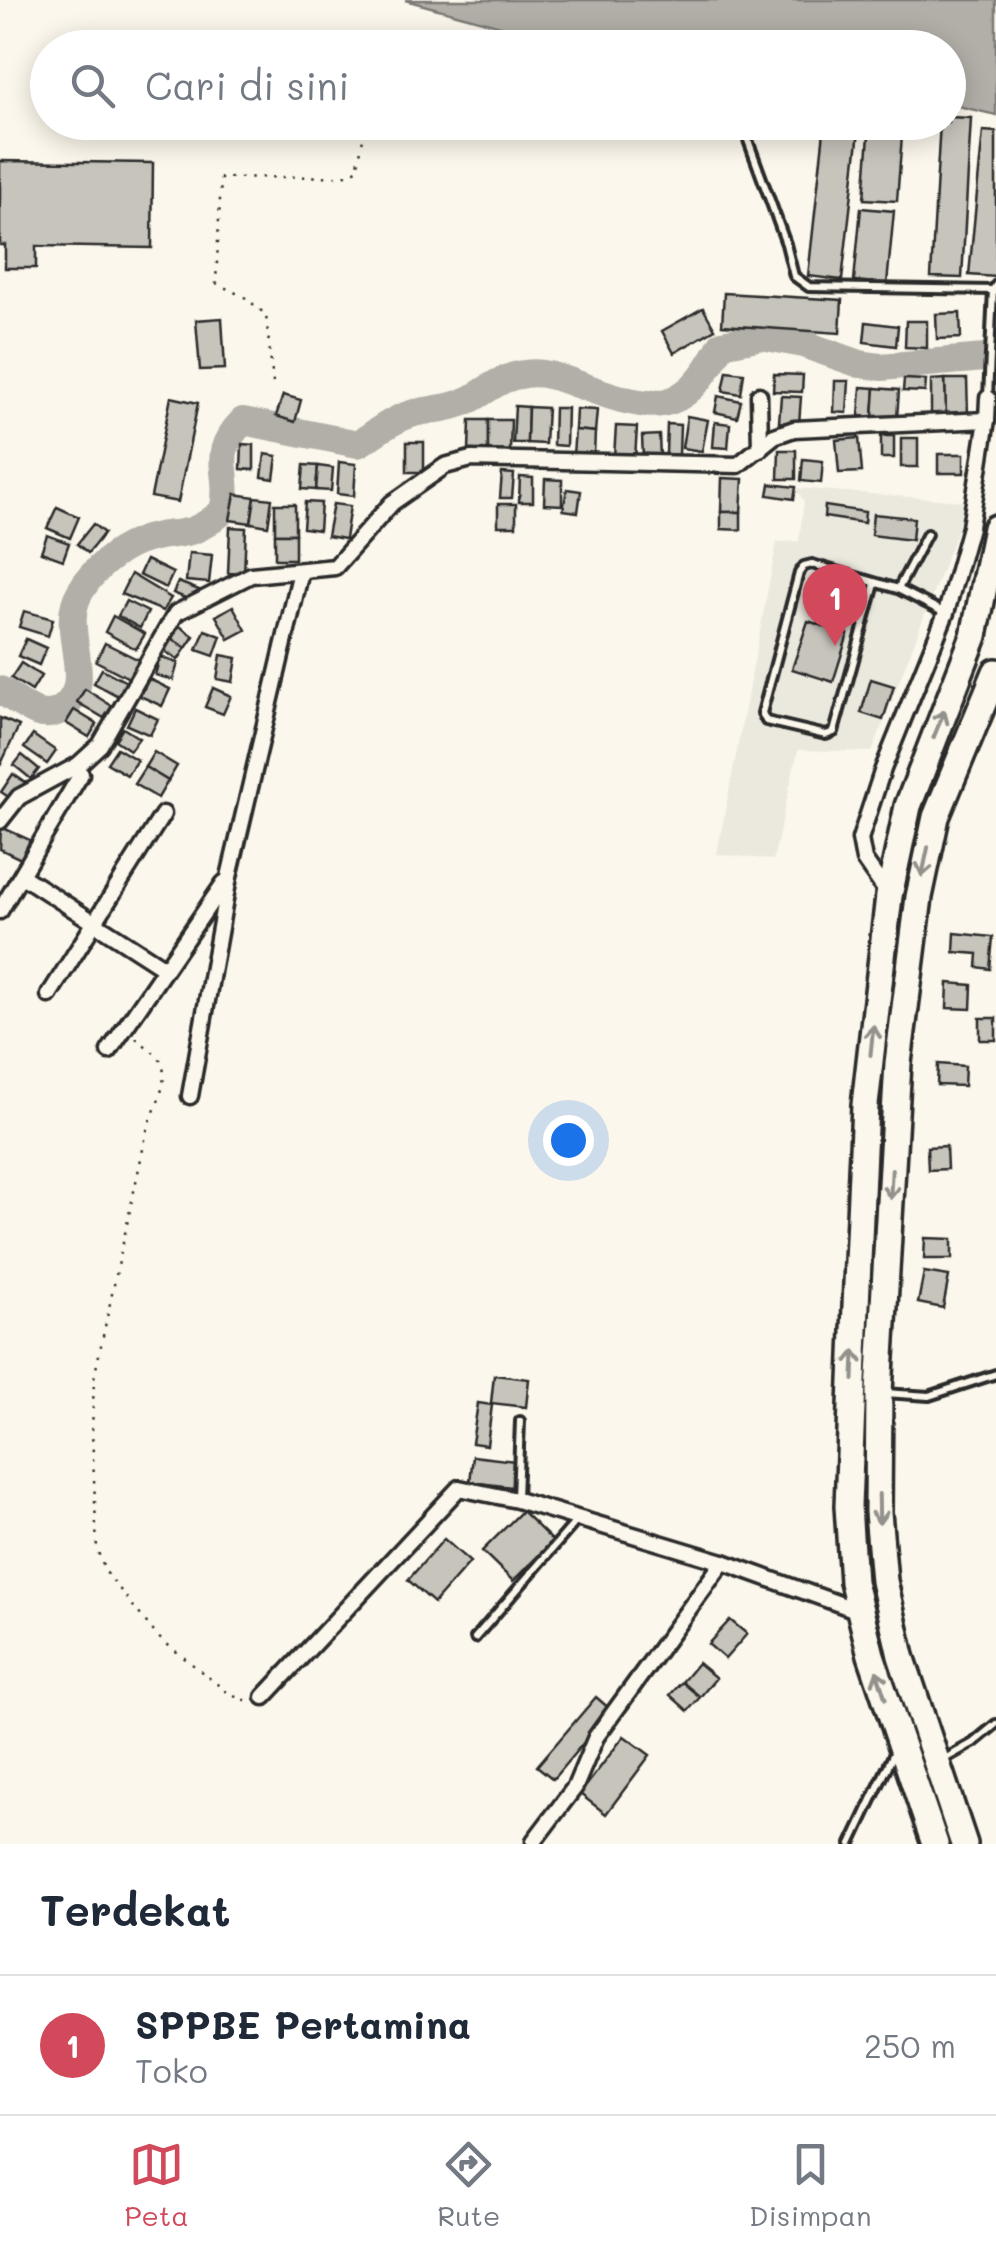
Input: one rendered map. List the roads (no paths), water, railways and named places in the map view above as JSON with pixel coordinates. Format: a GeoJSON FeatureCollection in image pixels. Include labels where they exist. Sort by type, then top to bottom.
{"type":"FeatureCollection","features":[{"type":"Feature","properties":{"kind":"highway"},"geometry":{"type":"LineString","coordinates":[[935,1844],[859,1611],[850,1554],[848,1506],[865,1105],[888,896],[908,806],[974,636],[996,528]]}},
{"type":"Feature","properties":{"kind":"highway"},"geometry":{"type":"LineString","coordinates":[[964,1844],[901,1656],[884,1581],[878,1512],[879,1392],[898,1063],[919,897],[936,817],[996,672]]}},
{"type":"Feature","properties":{"kind":"street"},"geometry":{"type":"LineString","coordinates":[[888,896],[864,860],[860,840],[946,613],[970,528],[989,391]]}},
{"type":"Feature","properties":{"kind":"street"},"geometry":{"type":"LineString","coordinates":[[759,394],[760,449]]}},
{"type":"Feature","properties":{"kind":"street"},"geometry":{"type":"LineString","coordinates":[[0,821],[19,796],[78,765],[100,745],[176,613],[250,575],[330,569],[339,564],[382,512],[427,477],[454,463],[471,459],[738,466],[774,436],[794,429],[987,420]]}},
{"type":"Feature","properties":{"kind":"street"},"geometry":{"type":"LineString","coordinates":[[190,1096],[229,876],[301,571]]}},
{"type":"Feature","properties":{"kind":"street"},"geometry":{"type":"LineString","coordinates":[[0,911],[82,774]]}},
{"type":"Feature","properties":{"kind":"street"},"geometry":{"type":"LineString","coordinates":[[49,995],[163,814]]}},
{"type":"Feature","properties":{"kind":"street"},"geometry":{"type":"LineString","coordinates":[[22,876],[163,968]]}},
{"type":"Feature","properties":{"kind":"street"},"geometry":{"type":"LineString","coordinates":[[109,1051],[229,876]]}},
{"type":"Feature","properties":{"kind":"street"},"geometry":{"type":"LineString","coordinates":[[264,1696],[456,1490],[471,1488],[578,1518],[723,1562],[859,1611]]}},
{"type":"Feature","properties":{"kind":"street"},"geometry":{"type":"LineString","coordinates":[[534,1841],[574,1786],[596,1738],[723,1562]]}},
{"type":"Feature","properties":{"kind":"lane"},"geometry":{"type":"LineString","coordinates":[[748,140],[794,276],[800,283],[994,288],[989,391]]}},
{"type":"Feature","properties":{"kind":"lane"},"geometry":{"type":"LineString","coordinates":[[898,589],[927,534]]}},
{"type":"Feature","properties":{"kind":"lane"},"geometry":{"type":"LineString","coordinates":[[875,584],[834,732],[826,736],[766,721],[762,713],[802,568],[812,564],[898,589],[946,613]]}},
{"type":"Feature","properties":{"kind":"lane"},"geometry":{"type":"LineString","coordinates":[[879,1392],[929,1396],[996,1374]]}},
{"type":"Feature","properties":{"kind":"lane"},"geometry":{"type":"LineString","coordinates":[[517,1500],[520,1421]]}},
{"type":"Feature","properties":{"kind":"lane"},"geometry":{"type":"LineString","coordinates":[[474,1638],[578,1518]]}},
{"type":"Feature","properties":{"kind":"lane"},"geometry":{"type":"LineString","coordinates":[[936,1764],[973,1743],[996,1724]]}},
{"type":"Feature","properties":{"kind":"lane"},"geometry":{"type":"LineString","coordinates":[[851,1844],[900,1741]]}},
{"type":"Feature","properties":{"kind":"waterway"},"geometry":{"type":"LineString","coordinates":[[0,690],[29,709],[45,714],[62,709],[72,698],[78,670],[74,607],[80,592],[98,569],[121,551],[151,538],[199,528],[223,511],[223,454],[232,433],[243,421],[358,444],[404,416],[455,405],[502,380],[532,373],[558,377],[625,400],[662,403],[693,387],[722,344],[762,336],[881,367],[996,357]]}},
{"type":"Feature","properties":{"kind":"place","name":"SPPBE Pertamina"},"geometry":{"type":"Point","coordinates":[835,646]}}]}
